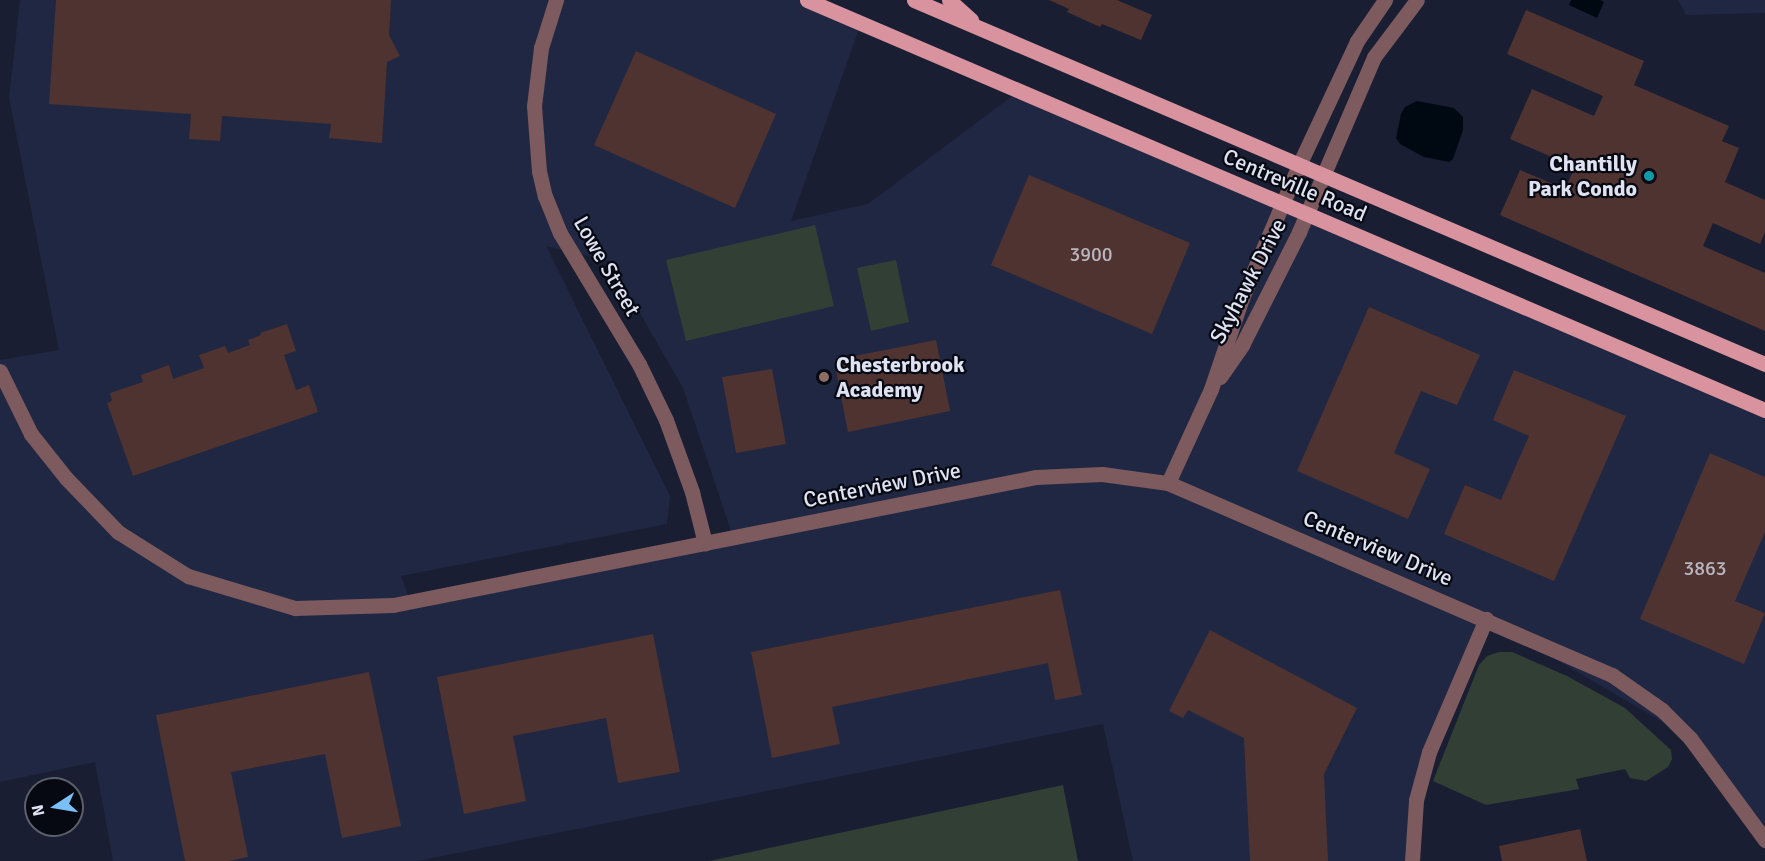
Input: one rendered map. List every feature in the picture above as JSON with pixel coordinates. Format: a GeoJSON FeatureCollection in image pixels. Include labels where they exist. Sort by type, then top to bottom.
{"type":"FeatureCollection","features":[{"type":"Feature","properties":{"kind":"main road","name":"Centreville Road"},"geometry":{"type":"LineString","coordinates":[[807,0],[1765,411]]}},
{"type":"Feature","properties":{"kind":"main road","name":"Centreville Road"},"geometry":{"type":"LineString","coordinates":[[914,0],[1765,364]]}},
{"type":"Feature","properties":{"kind":"main road"},"geometry":{"type":"LineString","coordinates":[[949,0],[986,31]]}},
{"type":"Feature","properties":{"kind":"street","name":"Lowe Street"},"geometry":{"type":"LineString","coordinates":[[556,0],[541,48],[534,105],[539,171],[545,196],[560,233],[639,364],[666,420],[692,492],[705,543]]}},
{"type":"Feature","properties":{"kind":"street","name":"Skyhawk Drive"},"geometry":{"type":"LineString","coordinates":[[1168,483],[1211,389],[1242,298],[1299,165],[1357,41],[1385,0]]}},
{"type":"Feature","properties":{"kind":"street","name":"Skyhawk Drive"},"geometry":{"type":"LineString","coordinates":[[1211,389],[1242,345],[1307,215],[1374,57],[1417,0]]}},
{"type":"Feature","properties":{"kind":"street","name":"Centerview Drive"},"geometry":{"type":"LineString","coordinates":[[0,371],[31,434],[66,478],[118,532],[188,576],[295,608],[393,605],[1036,477],[1102,474],[1168,483],[1612,675],[1646,697],[1690,738],[1765,840]]}},
{"type":"Feature","properties":{"kind":"street"},"geometry":{"type":"LineString","coordinates":[[1412,861],[1416,800],[1429,752],[1486,619]]}},
{"type":"Feature","properties":{"kind":"shaded area"},"geometry":{"type":"Polygon","coordinates":[[[20,0],[805,0],[861,23],[791,221],[868,204],[1019,91],[1765,408],[1765,841],[1690,738],[1487,619],[1446,710],[1411,849],[1413,861],[1133,861],[1103,724],[417,861],[113,861],[95,762],[0,782],[0,360],[59,350],[9,98],[20,0]],[[546,246],[670,496],[667,524],[401,576],[410,601],[733,537],[683,388],[610,261],[546,246]]]}},
{"type":"Feature","properties":{"kind":"shaded area"},"geometry":{"type":"Polygon","coordinates":[[[1571,0],[1604,2],[1597,18],[1569,5],[1571,0]]]}},
{"type":"Feature","properties":{"kind":"shaded area"},"geometry":{"type":"Polygon","coordinates":[[[1678,0],[1765,0],[1765,13],[1686,15],[1678,0]]]}},
{"type":"Feature","properties":{"kind":"shaded area"},"geometry":{"type":"Polygon","coordinates":[[[1417,101],[1454,108],[1463,117],[1463,130],[1453,159],[1449,162],[1424,157],[1400,144],[1396,138],[1401,114],[1405,107],[1417,101]]]}},
{"type":"Feature","properties":{"kind":"green space"},"geometry":{"type":"Polygon","coordinates":[[[815,225],[834,306],[686,341],[666,260],[815,225]]]}},
{"type":"Feature","properties":{"kind":"green space"},"geometry":{"type":"Polygon","coordinates":[[[896,260],[909,322],[871,331],[857,268],[896,260]]]}},
{"type":"Feature","properties":{"kind":"green space"},"geometry":{"type":"Polygon","coordinates":[[[1499,652],[1512,652],[1567,676],[1625,708],[1671,750],[1672,759],[1668,767],[1646,781],[1630,778],[1625,769],[1576,779],[1579,789],[1486,805],[1433,781],[1479,665],[1487,656],[1499,652]]]}},
{"type":"Feature","properties":{"kind":"green space"},"geometry":{"type":"Polygon","coordinates":[[[1063,785],[1078,861],[709,861],[1063,785]]]}},
{"type":"Feature","properties":{"kind":"building"},"geometry":{"type":"Polygon","coordinates":[[[56,0],[391,0],[389,35],[400,56],[387,62],[382,143],[329,138],[331,124],[222,116],[220,141],[189,139],[191,114],[49,104],[56,0]]]}},
{"type":"Feature","properties":{"kind":"building"},"geometry":{"type":"Polygon","coordinates":[[[1049,0],[1117,0],[1152,15],[1141,40],[1102,24],[1100,27],[1067,12],[1069,9],[1049,0]]]}},
{"type":"Feature","properties":{"kind":"building","name":"Chantilly Park Condo"},"geometry":{"type":"Polygon","coordinates":[[[1526,10],[1644,61],[1634,85],[1729,126],[1722,141],[1739,148],[1725,182],[1765,200],[1765,232],[1760,244],[1713,223],[1703,246],[1765,273],[1765,331],[1500,215],[1520,170],[1565,189],[1575,167],[1510,139],[1532,89],[1594,116],[1603,96],[1507,54],[1526,10]]]}},
{"type":"Feature","properties":{"kind":"building"},"geometry":{"type":"Polygon","coordinates":[[[636,51],[776,114],[735,208],[594,145],[636,51]]]}},
{"type":"Feature","properties":{"kind":"building"},"geometry":{"type":"Polygon","coordinates":[[[1029,175],[1190,243],[1152,334],[991,265],[1029,175]]]}},
{"type":"Feature","properties":{"kind":"building"},"geometry":{"type":"Polygon","coordinates":[[[1369,307],[1480,355],[1457,405],[1421,391],[1394,453],[1430,469],[1408,519],[1297,471],[1369,307]]]}},
{"type":"Feature","properties":{"kind":"building"},"geometry":{"type":"Polygon","coordinates":[[[287,324],[296,351],[284,355],[296,390],[309,385],[318,412],[133,476],[107,403],[112,401],[110,393],[143,382],[141,375],[169,365],[173,379],[204,368],[199,355],[225,346],[228,353],[250,345],[248,340],[261,335],[260,333],[287,324]]]}},
{"type":"Feature","properties":{"kind":"building"},"geometry":{"type":"Polygon","coordinates":[[[936,340],[950,411],[848,432],[834,360],[936,340]]]}},
{"type":"Feature","properties":{"kind":"building"},"geometry":{"type":"Polygon","coordinates":[[[772,369],[786,444],[736,453],[722,377],[772,369]]]}},
{"type":"Feature","properties":{"kind":"building"},"geometry":{"type":"Polygon","coordinates":[[[1514,370],[1626,416],[1554,581],[1444,534],[1465,485],[1501,500],[1529,436],[1493,420],[1514,370]]]}},
{"type":"Feature","properties":{"kind":"building"},"geometry":{"type":"Polygon","coordinates":[[[1710,453],[1765,477],[1765,532],[1735,601],[1765,613],[1744,664],[1640,619],[1710,453]]]}},
{"type":"Feature","properties":{"kind":"building"},"geometry":{"type":"Polygon","coordinates":[[[1060,590],[1082,695],[1055,700],[1048,663],[832,707],[840,744],[772,758],[751,652],[1060,590]]]}},
{"type":"Feature","properties":{"kind":"building"},"geometry":{"type":"Polygon","coordinates":[[[1210,630],[1357,708],[1324,774],[1328,861],[1250,861],[1244,738],[1188,710],[1183,718],[1169,711],[1210,630]]]}},
{"type":"Feature","properties":{"kind":"building"},"geometry":{"type":"Polygon","coordinates":[[[653,634],[680,772],[618,783],[606,718],[513,736],[526,801],[464,814],[437,677],[653,634]]]}},
{"type":"Feature","properties":{"kind":"building"},"geometry":{"type":"Polygon","coordinates":[[[369,672],[401,826],[342,838],[325,754],[231,772],[248,857],[229,861],[185,861],[156,715],[369,672]]]}},
{"type":"Feature","properties":{"kind":"building"},"geometry":{"type":"Polygon","coordinates":[[[1580,829],[1587,861],[1502,861],[1499,846],[1580,829]]]}},
{"type":"Feature","properties":{"kind":"place","name":"Chantilly Park Condo"},"geometry":{"type":"Point","coordinates":[1649,176]}},
{"type":"Feature","properties":{"kind":"place","name":"Chesterbrook Academy"},"geometry":{"type":"Point","coordinates":[824,377]}}]}
